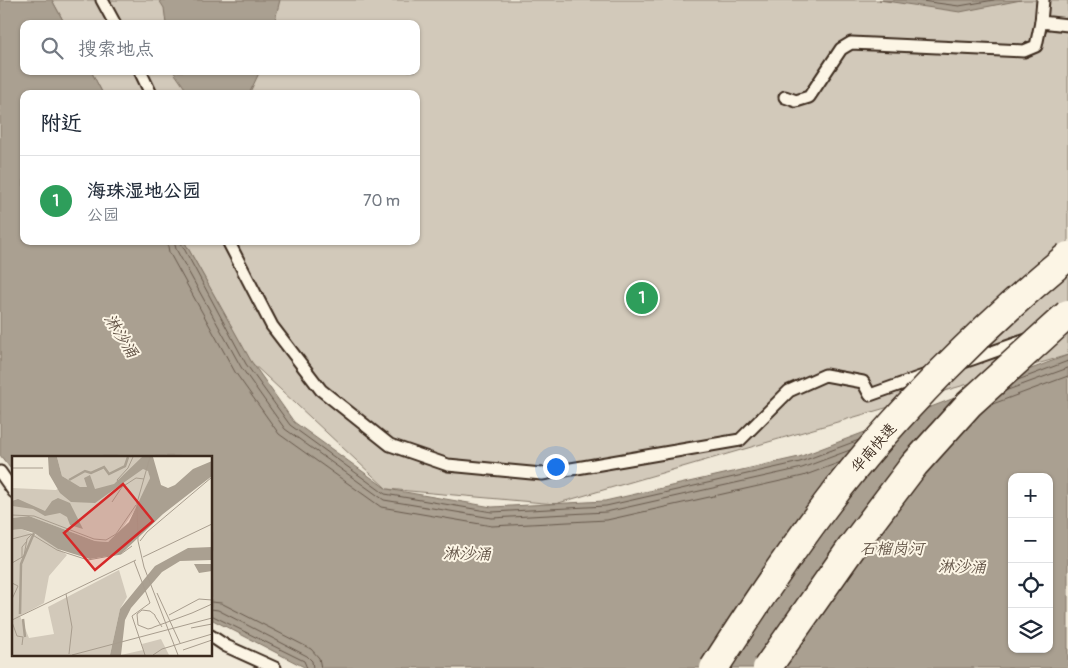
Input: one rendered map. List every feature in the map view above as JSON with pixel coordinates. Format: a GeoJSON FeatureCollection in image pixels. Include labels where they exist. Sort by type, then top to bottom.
{"type":"FeatureCollection","features":[{"type":"Feature","properties":{"kind":"highway","name":"华南快速"},"geometry":{"type":"LineString","coordinates":[[714,668],[828,502],[880,438],[964,350],[1068,256]]}},
{"type":"Feature","properties":{"kind":"highway"},"geometry":{"type":"LineString","coordinates":[[767,668],[852,547],[914,466],[969,404],[1068,314]]}},
{"type":"Feature","properties":{"kind":"lane"},"geometry":{"type":"LineString","coordinates":[[102,0],[113,20]]}},
{"type":"Feature","properties":{"kind":"lane"},"geometry":{"type":"LineString","coordinates":[[785,97],[796,101],[809,97],[841,49],[851,43],[1024,51],[1036,46],[1042,11],[1068,25]]}},
{"type":"Feature","properties":{"kind":"lane"},"geometry":{"type":"LineString","coordinates":[[142,75],[149,90]]}},
{"type":"Feature","properties":{"kind":"lane"},"geometry":{"type":"LineString","coordinates":[[230,245],[272,326],[321,390],[390,444],[448,465],[542,474],[740,440],[789,390],[825,375],[863,382],[870,395],[1068,326]]}},
{"type":"Feature","properties":{"kind":"lane"},"geometry":{"type":"LineString","coordinates":[[0,472],[12,489]]}},
{"type":"Feature","properties":{"kind":"lane"},"geometry":{"type":"LineString","coordinates":[[212,637],[226,646],[275,668]]}},
{"type":"Feature","properties":{"kind":"shaded area"},"geometry":{"type":"Polygon","coordinates":[[[52,0],[1068,0],[1068,355],[555,504],[387,489],[251,362],[186,245],[420,245],[420,90],[101,90],[93,75],[420,75],[420,20],[63,20],[52,0]]]}},
{"type":"Feature","properties":{"kind":"water","name":"石榴岗河"},"geometry":{"type":"Polygon","coordinates":[[[0,0],[52,0],[63,20],[20,20],[20,75],[93,75],[101,90],[20,90],[20,245],[186,245],[251,361],[294,422],[387,489],[492,507],[605,501],[799,457],[1068,355],[1068,668],[306,668],[212,620],[212,456],[12,456],[12,470],[0,455],[0,0]]]}},
{"type":"Feature","properties":{"kind":"water"},"geometry":{"type":"Polygon","coordinates":[[[159,0],[280,0],[275,20],[166,20],[164,8],[159,0]]]}},
{"type":"Feature","properties":{"kind":"water"},"geometry":{"type":"Polygon","coordinates":[[[879,0],[1021,0],[960,12],[879,0]]]}},
{"type":"Feature","properties":{"kind":"water"},"geometry":{"type":"Polygon","coordinates":[[[176,75],[258,75],[251,90],[186,90],[176,75]]]}},
{"type":"Feature","properties":{"kind":"place","name":"海珠湿地公园"},"geometry":{"type":"Point","coordinates":[642,298]}},
{"type":"Feature","properties":{"kind":"water label","name":"淋沙涌"},"geometry":{"type":"Point","coordinates":[121,336]}},
{"type":"Feature","properties":{"kind":"water label","name":"淋沙涌"},"geometry":{"type":"Point","coordinates":[467,554]}},
{"type":"Feature","properties":{"kind":"water label","name":"淋沙涌"},"geometry":{"type":"Point","coordinates":[962,567]}}]}
